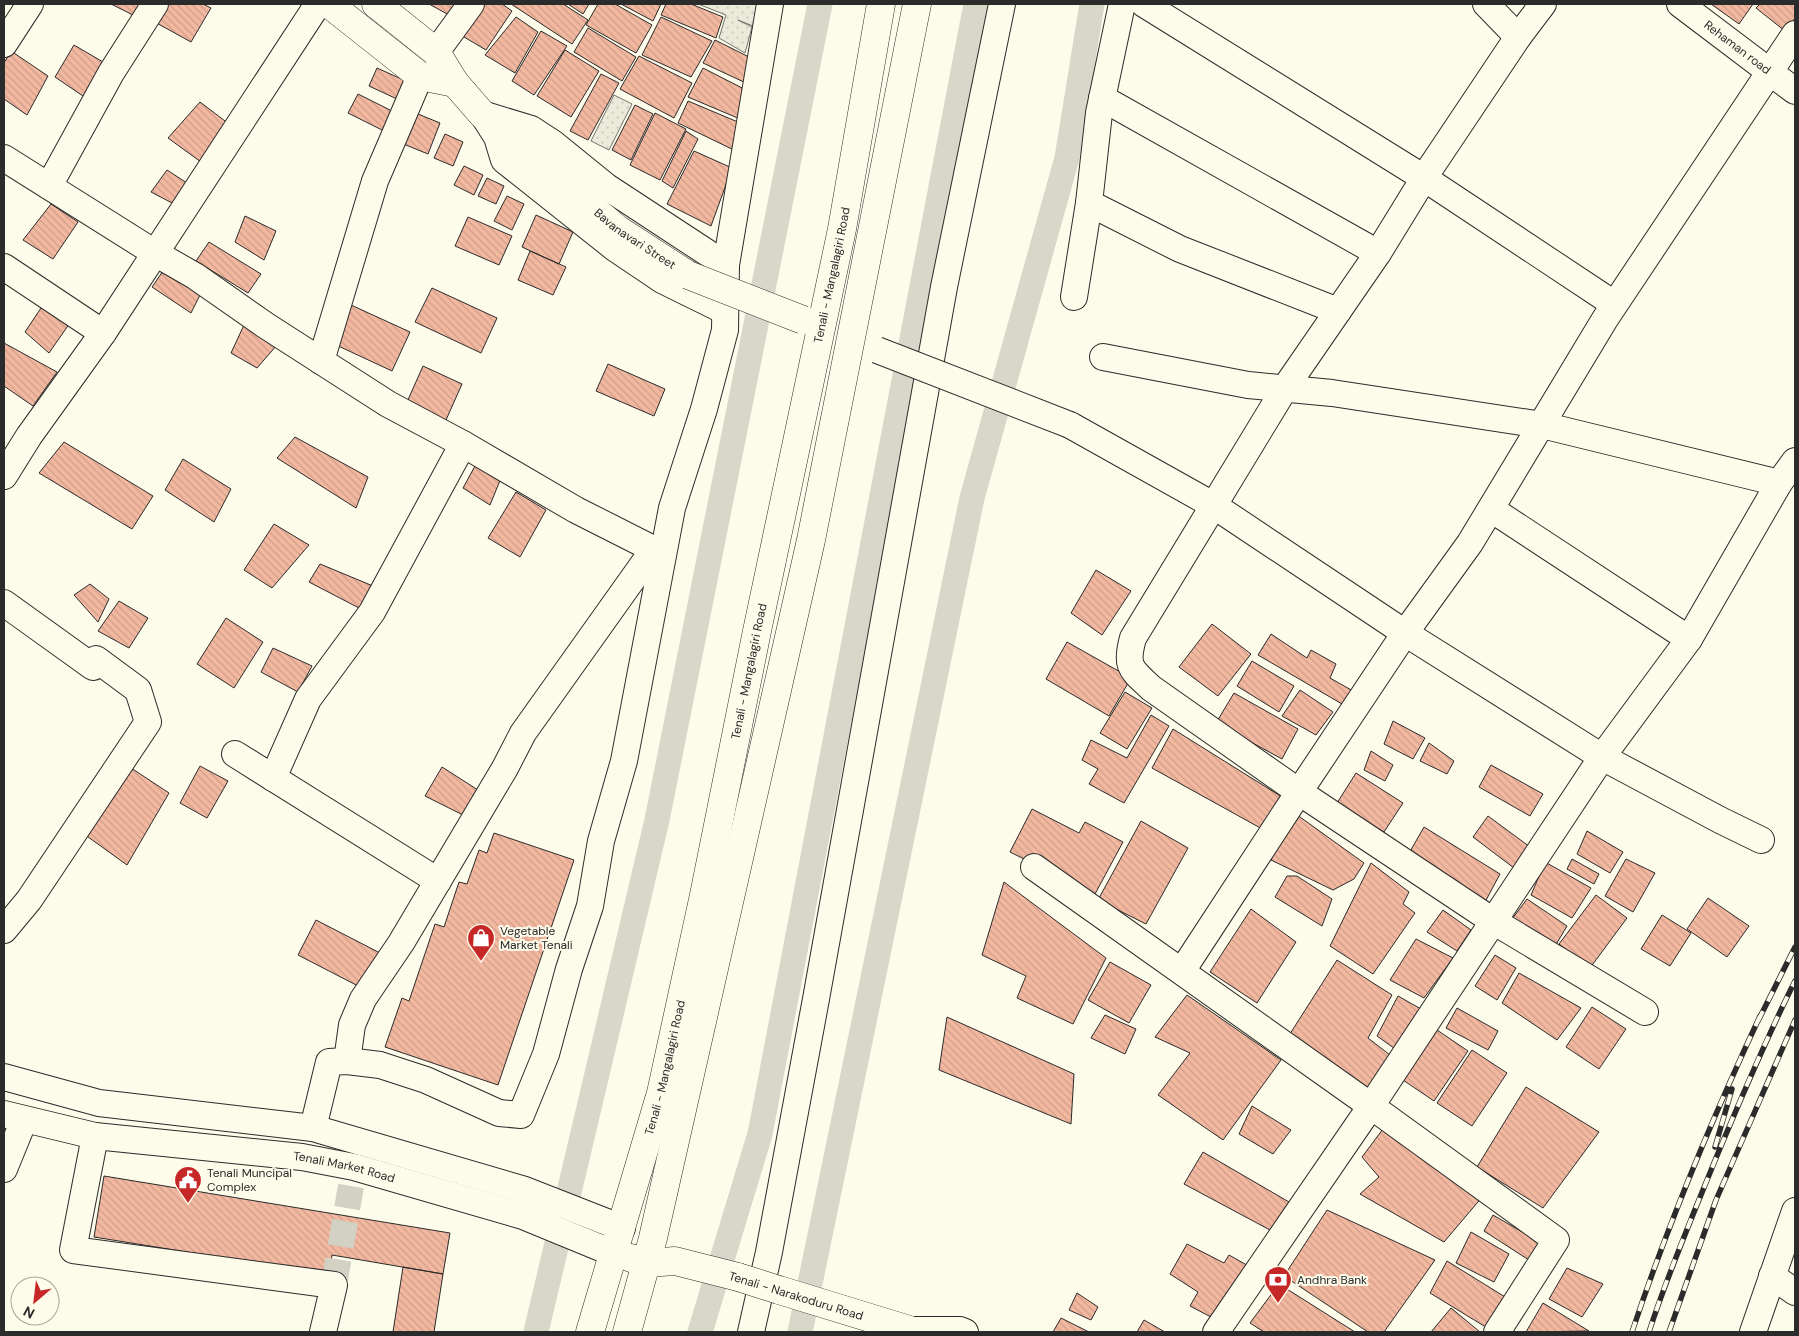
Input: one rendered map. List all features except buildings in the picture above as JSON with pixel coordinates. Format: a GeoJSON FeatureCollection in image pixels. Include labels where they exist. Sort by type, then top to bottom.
{"type":"FeatureCollection","features":[{"type":"Feature","properties":{"kind":"main road"},"geometry":{"type":"LineString","coordinates":[[329,4],[420,76],[455,83]]}},
{"type":"Feature","properties":{"kind":"main road","name":"Bavanavari Street"},"geometry":{"type":"LineString","coordinates":[[376,4],[436,52],[455,83],[482,114],[617,229],[688,275],[812,324],[851,343]]}},
{"type":"Feature","properties":{"kind":"main road","name":"Tenali - Mangalagiri Road"},"geometry":{"type":"LineString","coordinates":[[590,1332],[606,1236],[661,1093],[688,1031],[704,895],[757,631],[812,324],[842,229],[881,4]]}},
{"type":"Feature","properties":{"kind":"main road"},"geometry":{"type":"LineString","coordinates":[[627,1332],[650,1250],[688,1031],[811,540],[917,4]]}},
{"type":"Feature","properties":{"kind":"main road"},"geometry":{"type":"LineString","coordinates":[[606,1236],[650,1250]]}},
{"type":"Feature","properties":{"kind":"main road","name":"Tenali - Narakoduru Road"},"geometry":{"type":"LineString","coordinates":[[650,1250],[675,1261],[738,1277],[914,1332]]}},
{"type":"Feature","properties":{"kind":"street"},"geometry":{"type":"LineString","coordinates":[[4,44],[30,4]]}},
{"type":"Feature","properties":{"kind":"street"},"geometry":{"type":"LineString","coordinates":[[49,186],[111,73],[155,4]]}},
{"type":"Feature","properties":{"kind":"street"},"geometry":{"type":"LineString","coordinates":[[4,476],[29,436],[103,333],[318,4]]}},
{"type":"Feature","properties":{"kind":"street"},"geometry":{"type":"LineString","coordinates":[[436,52],[471,4]]}},
{"type":"Feature","properties":{"kind":"street"},"geometry":{"type":"LineString","coordinates":[[313,1128],[329,1062],[347,1061],[380,1066],[426,1080],[499,1113],[521,1115],[546,1054],[569,969],[590,906],[602,841],[624,761],[659,551],[704,409],[725,330],[726,265],[770,4]]}},
{"type":"Feature","properties":{"kind":"street"},"geometry":{"type":"LineString","coordinates":[[750,1332],[769,1252],[944,287],[1002,4]]}},
{"type":"Feature","properties":{"kind":"street"},"geometry":{"type":"LineString","coordinates":[[1074,297],[1089,203],[1102,98],[1122,4]]}},
{"type":"Feature","properties":{"kind":"street"},"geometry":{"type":"LineString","coordinates":[[1144,4],[1424,178],[1614,304]]}},
{"type":"Feature","properties":{"kind":"street"},"geometry":{"type":"LineString","coordinates":[[1486,4],[1518,37]]}},
{"type":"Feature","properties":{"kind":"street"},"geometry":{"type":"LineString","coordinates":[[1543,4],[1518,37],[1424,178],[1378,253],[1285,388],[1133,638],[1128,655],[1133,670],[1151,688],[1299,792],[1493,921],[1645,1012]]}},
{"type":"Feature","properties":{"kind":"street","name":"Rehaman road"},"geometry":{"type":"LineString","coordinates":[[1680,4],[1795,91]]}},
{"type":"Feature","properties":{"kind":"street"},"geometry":{"type":"LineString","coordinates":[[1182,971],[1299,792],[1406,633],[1470,543],[1614,304],[1795,34]]}},
{"type":"Feature","properties":{"kind":"street"},"geometry":{"type":"LineString","coordinates":[[321,361],[375,181],[420,76]]}},
{"type":"Feature","properties":{"kind":"street"},"geometry":{"type":"LineString","coordinates":[[1102,98],[1378,253]]}},
{"type":"Feature","properties":{"kind":"street"},"geometry":{"type":"LineString","coordinates":[[482,114],[531,129],[554,144],[607,187],[726,265]]}},
{"type":"Feature","properties":{"kind":"street"},"geometry":{"type":"LineString","coordinates":[[482,114],[497,137],[504,160],[616,249],[685,292],[725,311]]}},
{"type":"Feature","properties":{"kind":"street"},"geometry":{"type":"LineString","coordinates":[[4,158],[155,253],[196,276],[265,326],[388,404],[463,444],[576,510],[659,551]]}},
{"type":"Feature","properties":{"kind":"street"},"geometry":{"type":"LineString","coordinates":[[1089,203],[1180,249],[1338,311]]}},
{"type":"Feature","properties":{"kind":"street"},"geometry":{"type":"LineString","coordinates":[[4,268],[103,333]]}},
{"type":"Feature","properties":{"kind":"street"},"geometry":{"type":"LineString","coordinates":[[851,343],[876,350],[1070,425],[1213,505],[1406,633],[1602,757],[1720,820],[1762,840]]}},
{"type":"Feature","properties":{"kind":"street"},"geometry":{"type":"LineString","coordinates":[[1103,357],[1248,385],[1332,393],[1542,425],[1779,483]]}},
{"type":"Feature","properties":{"kind":"street"},"geometry":{"type":"LineString","coordinates":[[273,778],[308,699],[372,612],[463,444]]}},
{"type":"Feature","properties":{"kind":"street"},"geometry":{"type":"LineString","coordinates":[[1216,1332],[1370,1106],[1602,757],[1689,639],[1779,483],[1795,461]]}},
{"type":"Feature","properties":{"kind":"street"},"geometry":{"type":"LineString","coordinates":[[1491,509],[1689,639]]}},
{"type":"Feature","properties":{"kind":"street"},"geometry":{"type":"LineString","coordinates":[[347,1061],[352,1025],[363,999],[401,943],[523,733],[659,551]]}},
{"type":"Feature","properties":{"kind":"street"},"geometry":{"type":"LineString","coordinates":[[4,603],[138,690],[148,722],[29,900],[4,930]]}},
{"type":"Feature","properties":{"kind":"street"},"geometry":{"type":"LineString","coordinates":[[235,754],[438,881]]}},
{"type":"Feature","properties":{"kind":"street"},"geometry":{"type":"LineString","coordinates":[[1034,867],[1556,1240],[1497,1332]]}},
{"type":"Feature","properties":{"kind":"street"},"geometry":{"type":"LineString","coordinates":[[4,1077],[99,1103],[313,1128],[525,1190],[606,1236]]}},
{"type":"Feature","properties":{"kind":"street"},"geometry":{"type":"LineString","coordinates":[[4,1169],[14,1117]]}},
{"type":"Feature","properties":{"kind":"street","name":"Tenali Market Road"},"geometry":{"type":"LineString","coordinates":[[14,1117],[95,1136],[302,1157],[353,1177],[606,1236]]}},
{"type":"Feature","properties":{"kind":"street"},"geometry":{"type":"LineString","coordinates":[[95,1136],[73,1250],[334,1285],[323,1332]]}},
{"type":"Feature","properties":{"kind":"street"},"geometry":{"type":"LineString","coordinates":[[353,1177],[360,1141]]}},
{"type":"Feature","properties":{"kind":"street"},"geometry":{"type":"LineString","coordinates":[[1752,1332],[1795,1210]]}},
{"type":"Feature","properties":{"kind":"street"},"geometry":{"type":"LineString","coordinates":[[1772,1276],[1795,1292]]}},
{"type":"Feature","properties":{"kind":"street"},"geometry":{"type":"LineString","coordinates":[[914,1332],[960,1330],[965,1332]]}},
{"type":"Feature","properties":{"kind":"shaded area"},"geometry":{"type":"Polygon","coordinates":[[[698,4],[758,4],[753,26],[738,20],[752,27],[745,53],[719,38],[726,15],[698,4]]]}},
{"type":"Feature","properties":{"kind":"shaded area"},"geometry":{"type":"Polygon","coordinates":[[[614,95],[632,104],[609,150],[591,141],[614,95]]]}},
{"type":"Feature","properties":{"kind":"waterway"},"geometry":{"type":"LineString","coordinates":[[536,1332],[657,820],[820,4]]}},
{"type":"Feature","properties":{"kind":"waterway"},"geometry":{"type":"LineString","coordinates":[[700,1332],[760,1134],[976,4]]}},
{"type":"Feature","properties":{"kind":"waterway"},"geometry":{"type":"LineString","coordinates":[[800,1332],[972,498],[1067,158],[1092,4]]}},
{"type":"Feature","properties":{"kind":"tunnel"},"geometry":{"type":"LineString","coordinates":[[334,1285],[351,1186]]}},
{"type":"Feature","properties":{"kind":"railway"},"geometry":{"type":"LineString","coordinates":[[1758,1021],[1795,947]]}},
{"type":"Feature","properties":{"kind":"railway"},"geometry":{"type":"LineString","coordinates":[[1649,1332],[1672,1266],[1716,1158],[1744,1091],[1795,981]]}},
{"type":"Feature","properties":{"kind":"railway"},"geometry":{"type":"LineString","coordinates":[[1632,1332],[1691,1172],[1760,1016]]}},
{"type":"Feature","properties":{"kind":"railway"},"geometry":{"type":"LineString","coordinates":[[1669,1332],[1716,1200],[1795,1020]]}},
{"type":"Feature","properties":{"kind":"railway"},"geometry":{"type":"LineString","coordinates":[[1715,1147],[1732,1089]]}},
{"type":"Feature","properties":{"kind":"place","name":"Vegetable Market Tenali"},"geometry":{"type":"Point","coordinates":[481,962]}},
{"type":"Feature","properties":{"kind":"place","name":"Tenali Muncipal Complex"},"geometry":{"type":"Point","coordinates":[188,1204]}},
{"type":"Feature","properties":{"kind":"place","name":"Andhra Bank"},"geometry":{"type":"Point","coordinates":[1278,1304]}}]}
